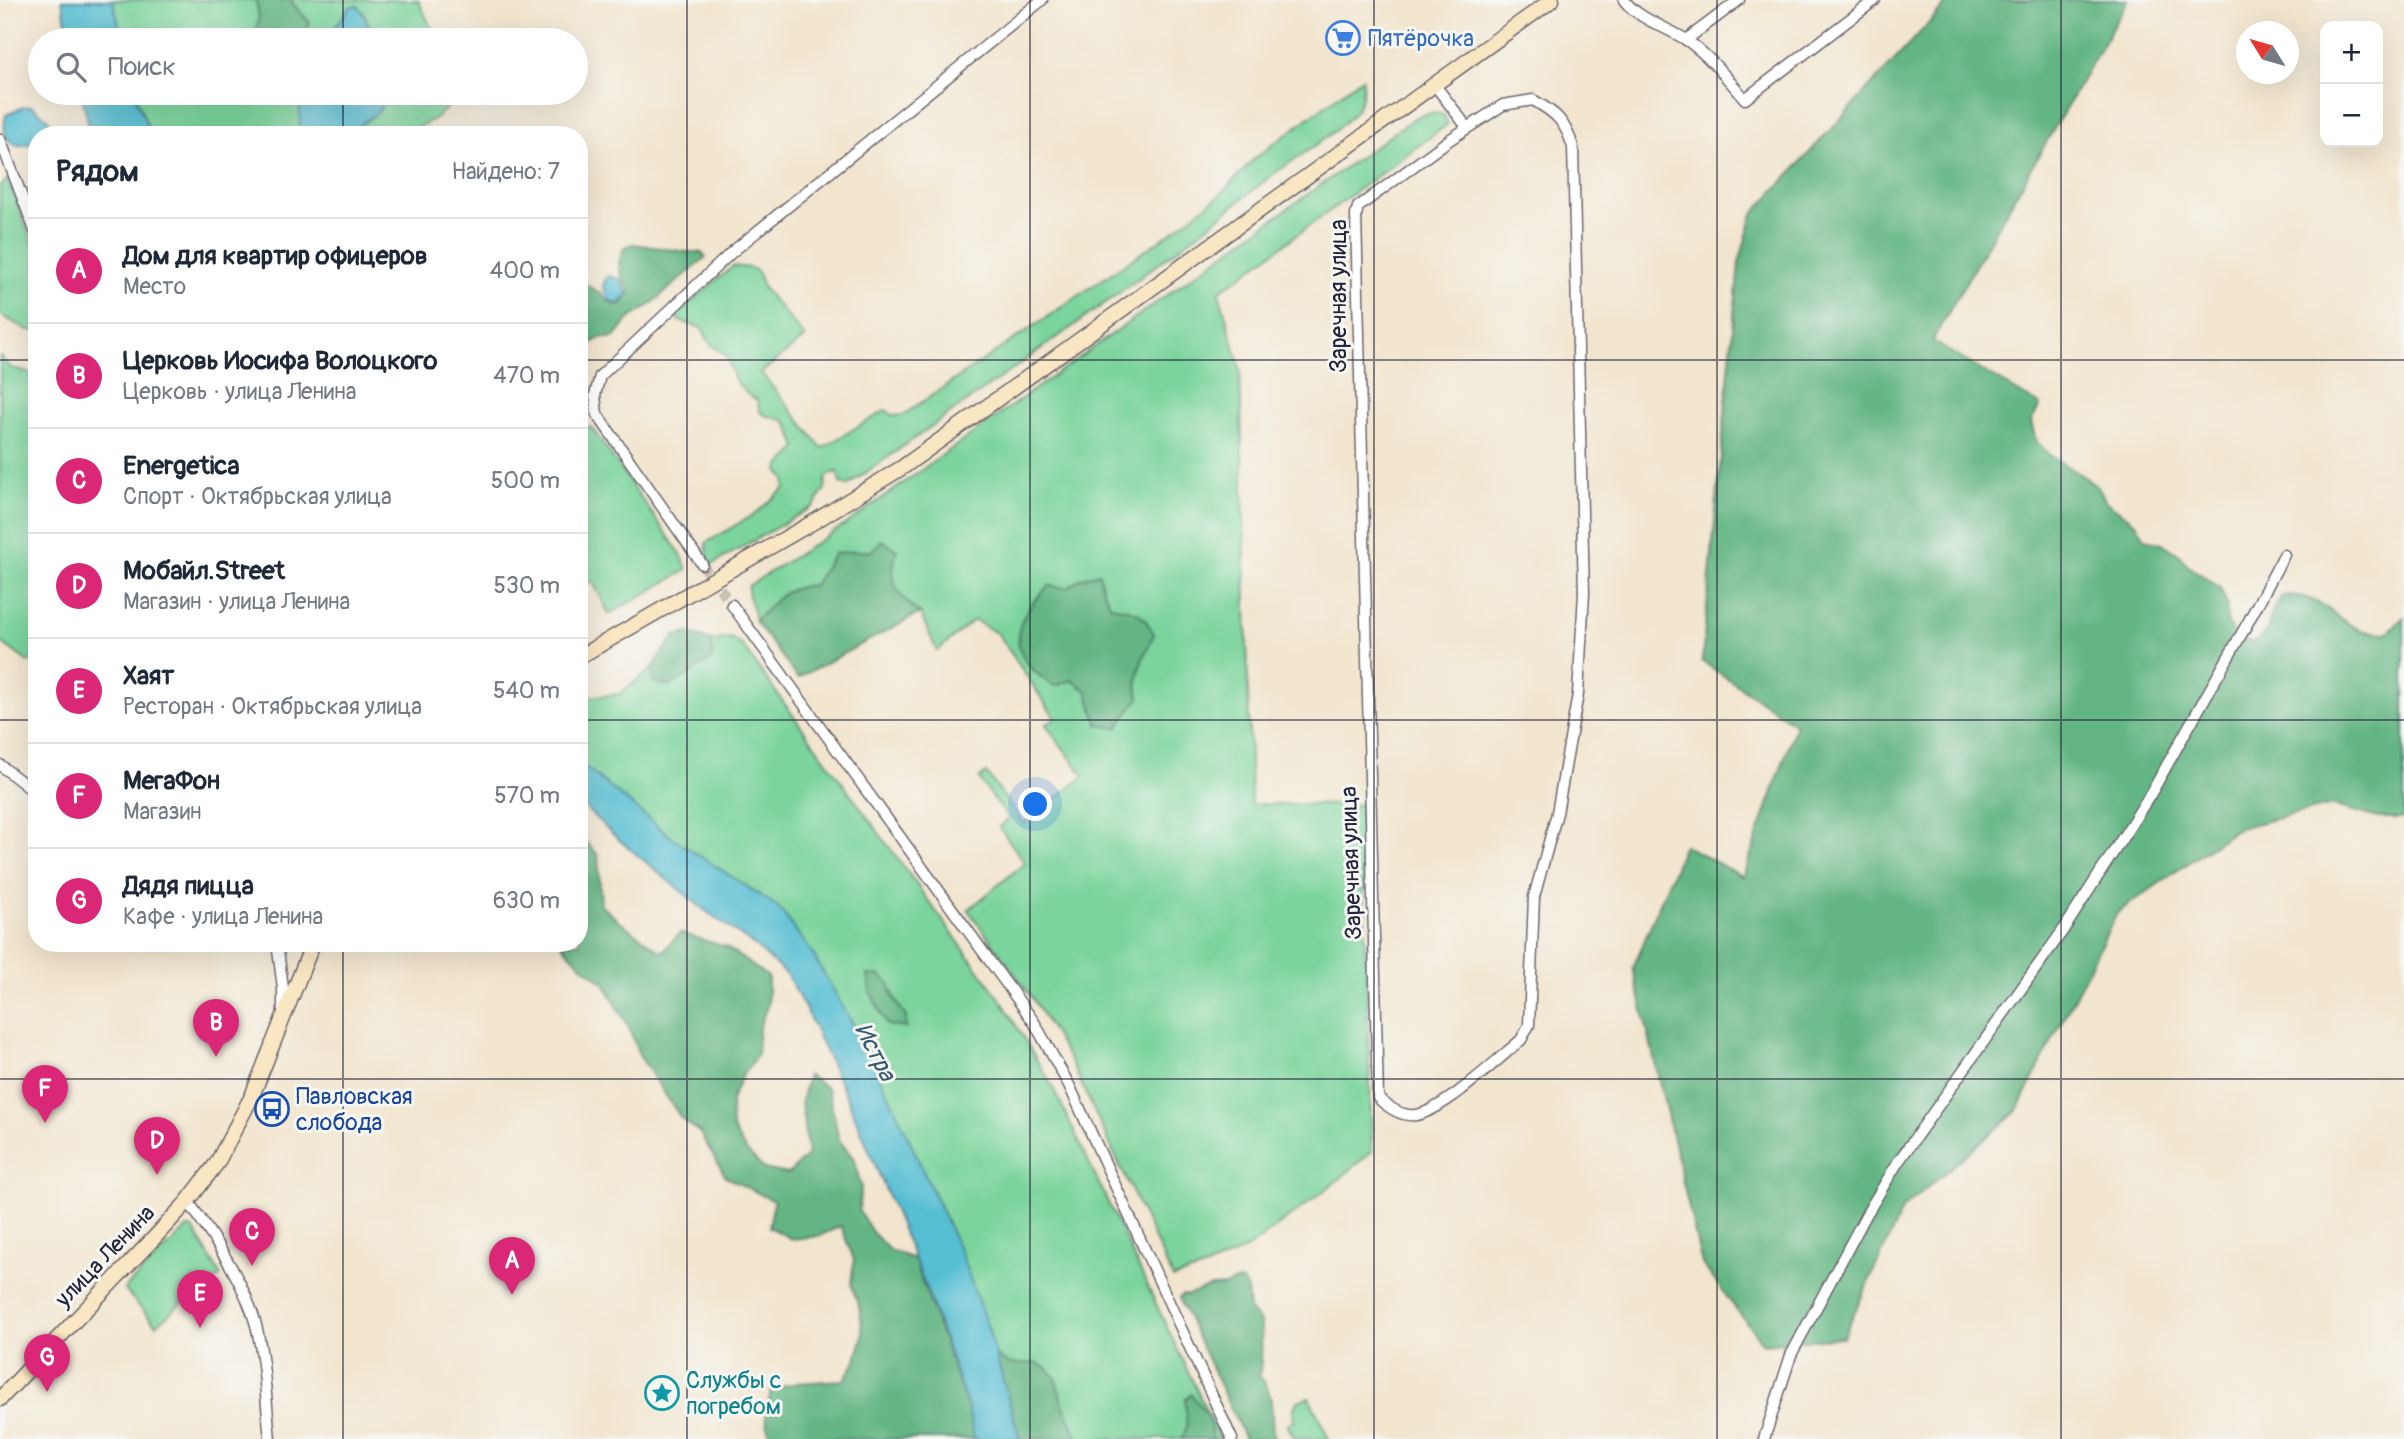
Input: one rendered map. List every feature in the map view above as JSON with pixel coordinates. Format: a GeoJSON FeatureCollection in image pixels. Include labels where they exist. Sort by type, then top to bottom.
{"type":"FeatureCollection","features":[{"type":"Feature","properties":{"kind":"main road"},"geometry":{"type":"LineString","coordinates":[[588,652],[817,520],[903,467],[1552,0]]}},
{"type":"Feature","properties":{"kind":"main road","name":"улица Ленина"},"geometry":{"type":"LineString","coordinates":[[2,1392],[188,1201],[217,1163],[252,1096],[309,952]]}},
{"type":"Feature","properties":{"kind":"street"},"geometry":{"type":"LineString","coordinates":[[702,564],[597,414],[595,395],[600,376],[732,252],[1042,0]]}},
{"type":"Feature","properties":{"kind":"street"},"geometry":{"type":"LineString","coordinates":[[1623,0],[1634,11],[1686,40],[1709,58],[1745,99],[1875,0]]}},
{"type":"Feature","properties":{"kind":"street"},"geometry":{"type":"LineString","coordinates":[[1686,40],[1739,0]]}},
{"type":"Feature","properties":{"kind":"street"},"geometry":{"type":"LineString","coordinates":[[1434,85],[1467,127]]}},
{"type":"Feature","properties":{"kind":"street","name":"Заречная улица"},"geometry":{"type":"LineString","coordinates":[[1533,100],[1552,110],[1560,119],[1567,129],[1573,147],[1584,593],[1578,694],[1557,813],[1534,897],[1529,1025],[1521,1040],[1435,1109],[1414,1115],[1391,1110],[1378,1098],[1356,215],[1358,207],[1467,127],[1503,105],[1533,100]]}},
{"type":"Feature","properties":{"kind":"street"},"geometry":{"type":"LineString","coordinates":[[0,139],[28,212]]}},
{"type":"Feature","properties":{"kind":"street"},"geometry":{"type":"LineString","coordinates":[[1764,1439],[1791,1355],[1866,1215],[1898,1162],[2066,926],[2150,795],[2284,555]]}},
{"type":"Feature","properties":{"kind":"street"},"geometry":{"type":"LineString","coordinates":[[732,605],[1034,1022],[1069,1086],[1232,1439]]}},
{"type":"Feature","properties":{"kind":"street"},"geometry":{"type":"LineString","coordinates":[[0,765],[28,786]]}},
{"type":"Feature","properties":{"kind":"street"},"geometry":{"type":"LineString","coordinates":[[278,952],[282,979],[282,1017]]}},
{"type":"Feature","properties":{"kind":"street"},"geometry":{"type":"LineString","coordinates":[[188,1201],[210,1232],[234,1275],[255,1323],[261,1353],[270,1439]]}},
{"type":"Feature","properties":{"kind":"green space"},"geometry":{"type":"Polygon","coordinates":[[[113,0],[256,0],[259,17],[257,28],[119,28],[113,0]]]}},
{"type":"Feature","properties":{"kind":"green space"},"geometry":{"type":"Polygon","coordinates":[[[256,0],[292,0],[309,22],[308,28],[257,28],[259,17],[256,0]]]}},
{"type":"Feature","properties":{"kind":"green space"},"geometry":{"type":"Polygon","coordinates":[[[292,0],[418,0],[431,28],[370,28],[358,6],[351,6],[334,28],[299,28],[309,21],[292,0]]]}},
{"type":"Feature","properties":{"kind":"green space"},"geometry":{"type":"Polygon","coordinates":[[[1950,0],[2128,0],[1932,341],[2040,405],[2031,422],[2036,441],[2048,454],[2098,486],[2106,502],[2136,523],[2145,539],[2162,543],[2220,588],[2227,605],[2227,624],[2238,638],[2254,643],[2268,629],[2272,612],[2282,596],[2316,601],[2349,624],[2366,632],[2387,633],[2404,617],[2404,818],[2378,818],[2332,805],[2238,828],[2117,913],[2016,1112],[1903,1208],[1843,1337],[1763,1344],[1702,1264],[1633,968],[1684,845],[1743,877],[1796,725],[1702,661],[1739,263],[1753,214],[1950,0]]]}},
{"type":"Feature","properties":{"kind":"green space"},"geometry":{"type":"Polygon","coordinates":[[[1362,78],[1363,90],[1359,105],[1338,128],[1272,175],[1161,262],[847,486],[840,483],[837,471],[826,477],[825,489],[814,506],[711,565],[706,543],[756,513],[785,488],[785,480],[778,470],[797,446],[786,422],[760,412],[757,400],[747,394],[735,380],[726,355],[711,345],[702,328],[679,321],[675,316],[733,266],[757,271],[764,289],[805,337],[761,373],[822,448],[886,410],[893,416],[903,415],[1169,234],[1220,195],[1255,158],[1362,78]]]}},
{"type":"Feature","properties":{"kind":"green space"},"geometry":{"type":"Polygon","coordinates":[[[139,105],[301,105],[300,126],[147,126],[139,105]]]}},
{"type":"Feature","properties":{"kind":"green space"},"geometry":{"type":"Polygon","coordinates":[[[450,105],[437,117],[421,126],[359,126],[378,112],[381,106],[450,105]]]}},
{"type":"Feature","properties":{"kind":"green space"},"geometry":{"type":"Polygon","coordinates":[[[1435,112],[1444,115],[1448,124],[1219,292],[1240,368],[1251,804],[1361,805],[1372,1151],[1248,1248],[1204,1268],[1173,1278],[1071,1062],[1031,996],[968,910],[1025,863],[999,827],[1009,819],[979,779],[986,773],[1024,823],[1084,776],[1046,725],[1055,718],[998,634],[974,620],[937,651],[920,613],[905,602],[895,587],[891,568],[897,550],[834,554],[814,585],[787,592],[755,621],[748,586],[846,524],[1416,117],[1435,112]],[[1098,573],[1067,588],[1049,586],[1026,613],[1018,639],[1027,663],[1039,675],[1055,686],[1072,680],[1087,691],[1098,724],[1139,698],[1138,673],[1154,634],[1129,609],[1111,606],[1098,573]]]}},
{"type":"Feature","properties":{"kind":"green space"},"geometry":{"type":"Polygon","coordinates":[[[8,180],[28,231],[28,330],[0,315],[0,185],[8,180]]]}},
{"type":"Feature","properties":{"kind":"green space"},"geometry":{"type":"Polygon","coordinates":[[[633,244],[701,252],[706,257],[650,305],[629,319],[613,338],[600,338],[588,345],[588,286],[617,306],[622,304],[630,291],[621,276],[619,262],[627,246],[633,244]]]}},
{"type":"Feature","properties":{"kind":"green space"},"geometry":{"type":"Polygon","coordinates":[[[0,356],[9,367],[28,373],[28,662],[0,641],[0,356]]]}},
{"type":"Feature","properties":{"kind":"green space"},"geometry":{"type":"Polygon","coordinates":[[[588,427],[591,427],[682,556],[687,570],[609,614],[593,582],[588,583],[588,427]]]}},
{"type":"Feature","properties":{"kind":"green space"},"geometry":{"type":"Polygon","coordinates":[[[882,540],[897,550],[893,570],[899,593],[920,613],[798,678],[755,621],[787,592],[814,585],[834,554],[870,552],[882,540]]]}},
{"type":"Feature","properties":{"kind":"green space"},"geometry":{"type":"Polygon","coordinates":[[[1099,573],[1103,591],[1111,606],[1142,616],[1154,634],[1138,673],[1139,698],[1117,728],[1098,725],[1087,691],[1072,680],[1055,686],[1039,675],[1027,663],[1018,639],[1026,613],[1049,586],[1067,588],[1082,578],[1099,573]]]}},
{"type":"Feature","properties":{"kind":"green space"},"geometry":{"type":"Polygon","coordinates":[[[688,633],[712,641],[712,659],[670,686],[653,682],[652,669],[661,654],[675,636],[688,633]]]}},
{"type":"Feature","properties":{"kind":"green space"},"geometry":{"type":"Polygon","coordinates":[[[730,638],[741,644],[1003,1003],[1055,1091],[1220,1439],[1214,1439],[1205,1413],[1191,1395],[1185,1400],[1187,1426],[1182,1439],[1078,1439],[1062,1402],[1055,1377],[1035,1363],[1009,1364],[996,1356],[960,1252],[855,1028],[811,951],[778,907],[671,837],[588,769],[588,697],[619,694],[652,669],[653,681],[670,686],[712,659],[712,641],[730,638]],[[889,983],[887,1025],[906,1028],[904,1016],[889,983]]]}},
{"type":"Feature","properties":{"kind":"green space"},"geometry":{"type":"Polygon","coordinates":[[[588,844],[598,855],[601,905],[619,921],[662,952],[680,933],[726,947],[768,977],[768,1003],[759,1028],[757,1056],[742,1076],[731,1100],[732,1127],[745,1150],[764,1169],[788,1174],[808,1155],[801,1102],[808,1075],[828,1089],[839,1140],[854,1159],[861,1187],[859,1211],[872,1232],[889,1250],[914,1259],[968,1409],[974,1439],[770,1439],[766,1416],[771,1390],[797,1383],[844,1380],[856,1360],[863,1335],[860,1310],[851,1284],[854,1260],[841,1226],[819,1236],[792,1239],[769,1227],[774,1201],[726,1177],[700,1133],[681,1118],[639,1055],[630,1030],[604,983],[569,952],[588,952],[588,844]]]}},
{"type":"Feature","properties":{"kind":"green space"},"geometry":{"type":"Polygon","coordinates":[[[868,975],[879,975],[889,983],[892,995],[906,1017],[906,1028],[887,1025],[870,991],[868,975]]]}},
{"type":"Feature","properties":{"kind":"green space"},"geometry":{"type":"Polygon","coordinates":[[[187,1228],[193,1229],[221,1276],[191,1295],[156,1325],[124,1289],[187,1228]]]}},
{"type":"Feature","properties":{"kind":"green space"},"geometry":{"type":"Polygon","coordinates":[[[1242,1281],[1247,1289],[1249,1309],[1261,1323],[1259,1376],[1270,1397],[1274,1439],[1245,1439],[1179,1298],[1242,1281]]]}},
{"type":"Feature","properties":{"kind":"green space"},"geometry":{"type":"Polygon","coordinates":[[[996,1356],[1009,1364],[1035,1363],[1047,1368],[1055,1377],[1062,1402],[1078,1439],[1020,1439],[996,1356]]]}},
{"type":"Feature","properties":{"kind":"green space"},"geometry":{"type":"Polygon","coordinates":[[[1191,1394],[1207,1417],[1214,1439],[1182,1439],[1187,1426],[1185,1400],[1191,1394]]]}},
{"type":"Feature","properties":{"kind":"green space"},"geometry":{"type":"Polygon","coordinates":[[[1309,1397],[1329,1439],[1295,1439],[1287,1425],[1294,1420],[1293,1410],[1297,1401],[1309,1397]]]}},
{"type":"Feature","properties":{"kind":"water"},"geometry":{"type":"Polygon","coordinates":[[[62,0],[113,0],[119,28],[67,28],[62,0]]]}},
{"type":"Feature","properties":{"kind":"water"},"geometry":{"type":"Polygon","coordinates":[[[351,6],[359,6],[369,28],[334,28],[351,6]]]}},
{"type":"Feature","properties":{"kind":"water"},"geometry":{"type":"Polygon","coordinates":[[[84,105],[139,105],[147,126],[89,126],[84,105]]]}},
{"type":"Feature","properties":{"kind":"water"},"geometry":{"type":"Polygon","coordinates":[[[32,106],[47,118],[51,126],[28,126],[28,144],[21,145],[10,141],[5,124],[6,115],[32,106]]]}},
{"type":"Feature","properties":{"kind":"water"},"geometry":{"type":"Polygon","coordinates":[[[381,106],[378,112],[359,126],[300,126],[300,107],[381,106]]]}},
{"type":"Feature","properties":{"kind":"water"},"geometry":{"type":"Polygon","coordinates":[[[610,276],[621,280],[628,295],[618,304],[609,300],[603,285],[610,276]]]}},
{"type":"Feature","properties":{"kind":"water"},"geometry":{"type":"Polygon","coordinates":[[[588,769],[671,837],[778,907],[811,951],[855,1028],[892,1102],[960,1251],[988,1328],[1020,1439],[974,1439],[968,1408],[926,1287],[849,1102],[787,975],[755,946],[703,909],[619,840],[588,811],[588,769]]]}},
{"type":"Feature","properties":{"kind":"tunnel"},"geometry":{"type":"LineString","coordinates":[[702,564],[732,605]]}},
{"type":"Feature","properties":{"kind":"place","name":"Пятёрочка"},"geometry":{"type":"Point","coordinates":[1343,38]}},
{"type":"Feature","properties":{"kind":"place","name":"Церковь Иосифа Волоцкого"},"geometry":{"type":"Point","coordinates":[216,1057]}},
{"type":"Feature","properties":{"kind":"place","name":"Павловская слобода"},"geometry":{"type":"Point","coordinates":[272,1109]}},
{"type":"Feature","properties":{"kind":"place","name":"МегаФон"},"geometry":{"type":"Point","coordinates":[45,1123]}},
{"type":"Feature","properties":{"kind":"place","name":"Мобайл.Street"},"geometry":{"type":"Point","coordinates":[157,1175]}},
{"type":"Feature","properties":{"kind":"place","name":"Energetica"},"geometry":{"type":"Point","coordinates":[252,1266]}},
{"type":"Feature","properties":{"kind":"place","name":"Дом для квартир офицеров"},"geometry":{"type":"Point","coordinates":[512,1295]}},
{"type":"Feature","properties":{"kind":"place","name":"Хаят"},"geometry":{"type":"Point","coordinates":[200,1328]}},
{"type":"Feature","properties":{"kind":"place","name":"Дядя пицца"},"geometry":{"type":"Point","coordinates":[47,1392]}},
{"type":"Feature","properties":{"kind":"place","name":"Службы с погребом"},"geometry":{"type":"Point","coordinates":[662,1393]}},
{"type":"Feature","properties":{"kind":"water label","name":"Истра"},"geometry":{"type":"Point","coordinates":[875,1052]}}]}
